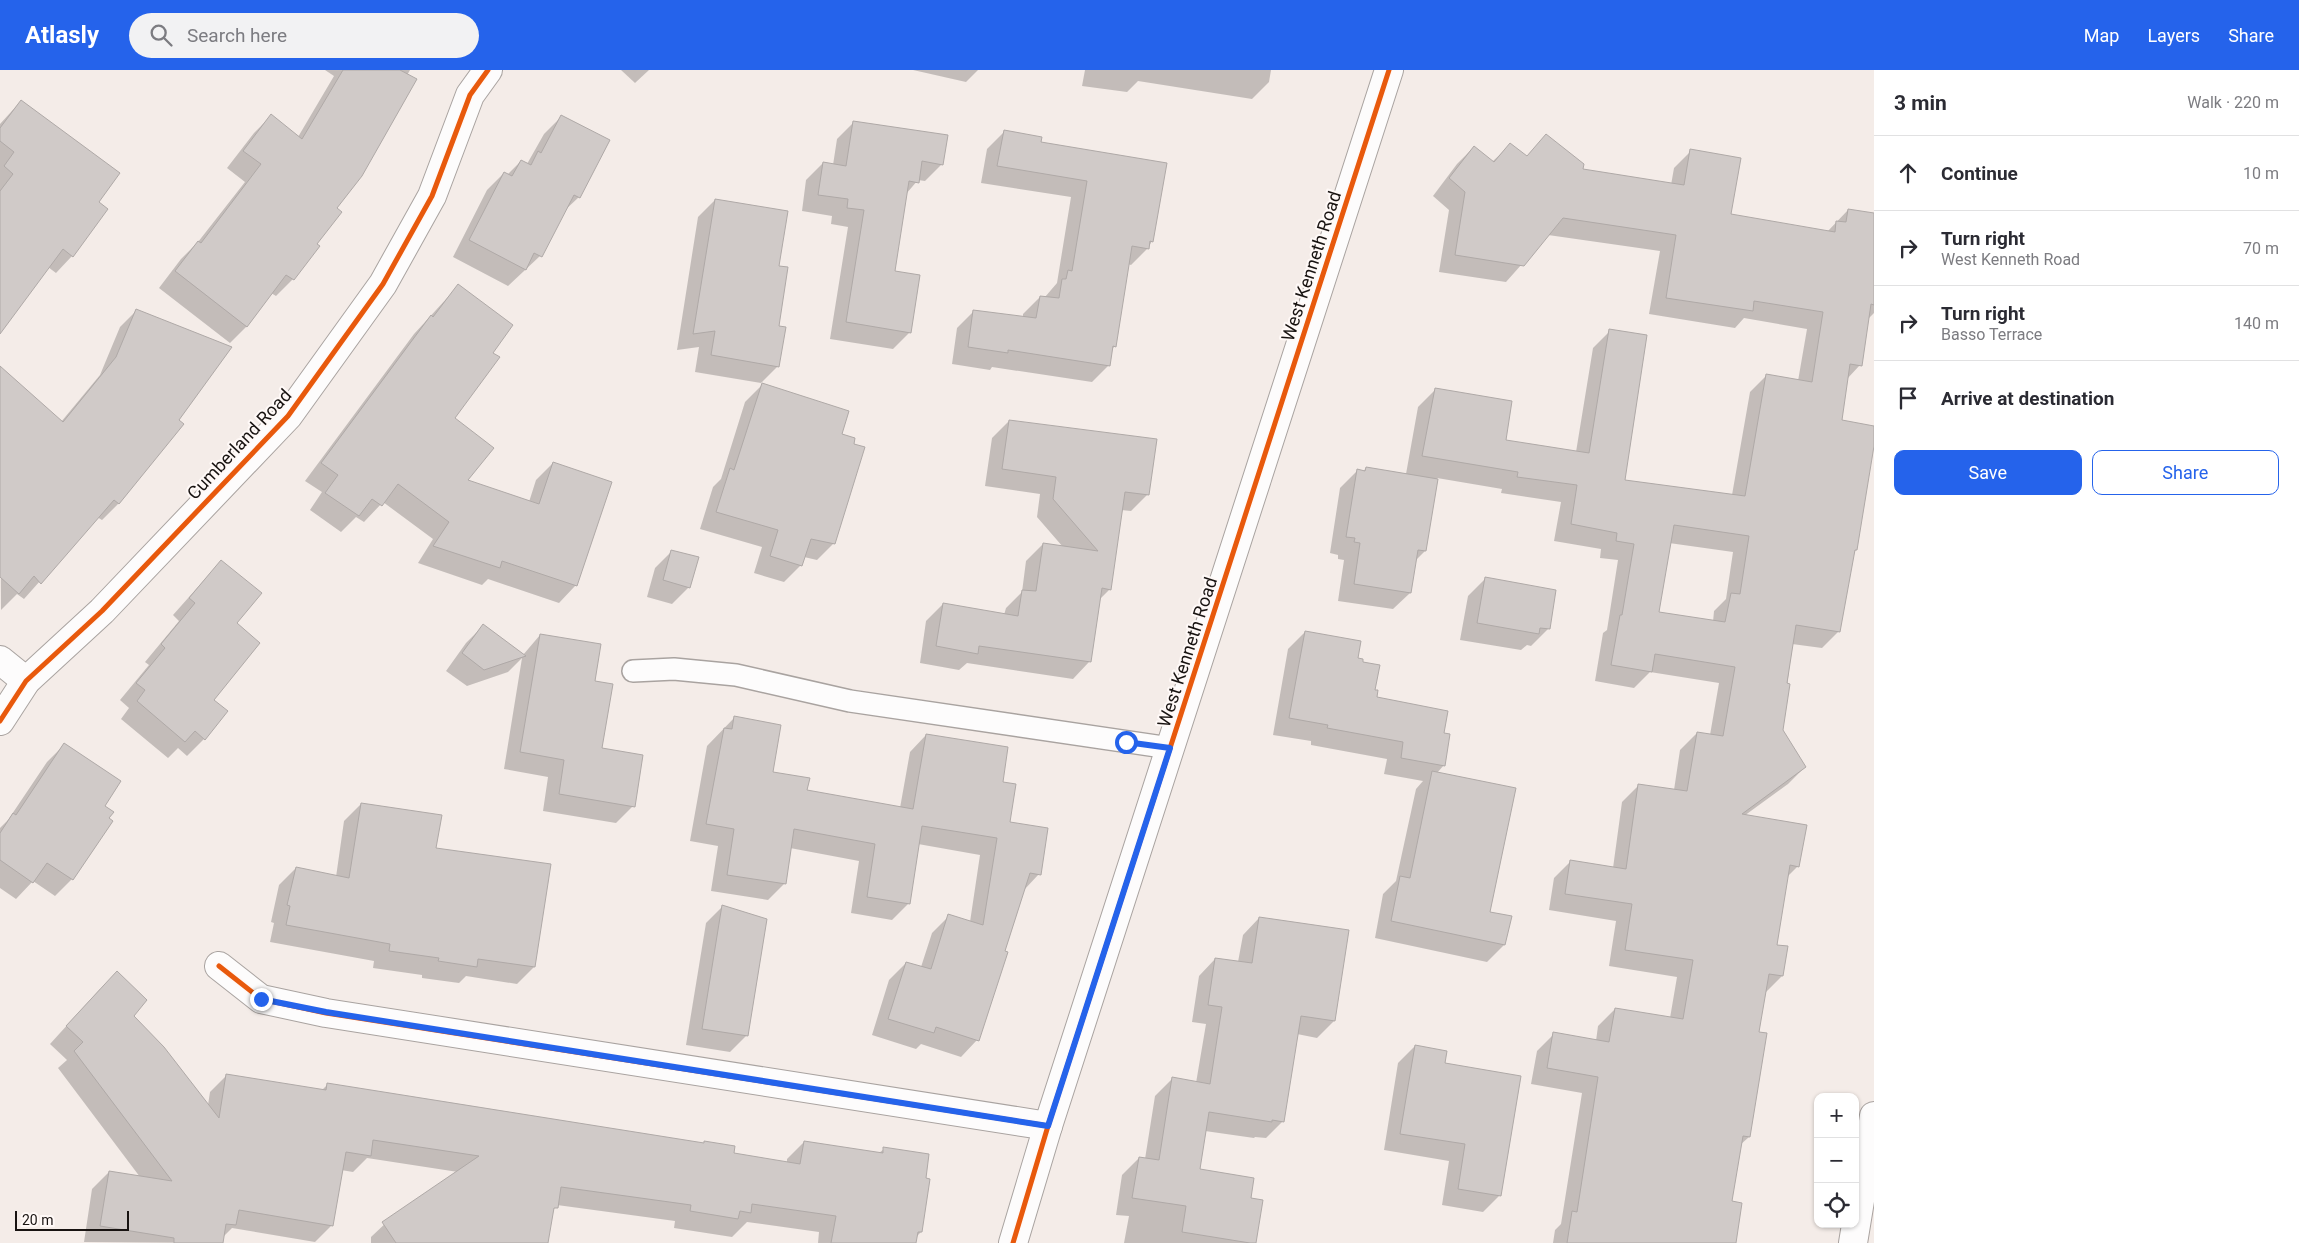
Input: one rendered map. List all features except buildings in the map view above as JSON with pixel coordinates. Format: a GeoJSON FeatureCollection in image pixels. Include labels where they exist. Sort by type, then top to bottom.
{"type":"FeatureCollection","features":[{"type":"Feature","properties":{"kind":"street","name":"Cumberland Road"},"geometry":{"type":"LineString","coordinates":[[0,721],[26,681],[102,611],[288,416],[383,284],[432,196],[470,95],[488,70]]}},
{"type":"Feature","properties":{"kind":"street","name":"West Kenneth Road"},"geometry":{"type":"LineString","coordinates":[[1013,1243],[1048,1126],[1389,70]]}},
{"type":"Feature","properties":{"kind":"street"},"geometry":{"type":"LineString","coordinates":[[0,660],[26,681]]}},
{"type":"Feature","properties":{"kind":"street"},"geometry":{"type":"LineString","coordinates":[[219,966],[261,999],[326,1012],[1048,1126]]}},
{"type":"Feature","properties":{"kind":"street"},"geometry":{"type":"LineString","coordinates":[[1854,1243],[1874,1116]]}},
{"type":"Feature","properties":{"kind":"lane"},"geometry":{"type":"LineString","coordinates":[[633,672],[674,670],[736,675],[850,701],[1170,748]]}},
{"type":"Feature","properties":{"kind":"cycle path"},"geometry":{"type":"LineString","coordinates":[[0,721],[26,681],[102,611],[288,416],[383,284],[432,196],[470,95],[488,70]]}},
{"type":"Feature","properties":{"kind":"cycle path"},"geometry":{"type":"LineString","coordinates":[[1013,1243],[1048,1126],[1389,70]]}},
{"type":"Feature","properties":{"kind":"cycle path"},"geometry":{"type":"LineString","coordinates":[[219,966],[261,999],[326,1013],[1048,1126]]}},
{"type":"Feature","properties":{"kind":"route"},"geometry":{"type":"LineString","coordinates":[[261,999],[326,1012],[1048,1126],[1170,748],[1126,742]]}}]}
